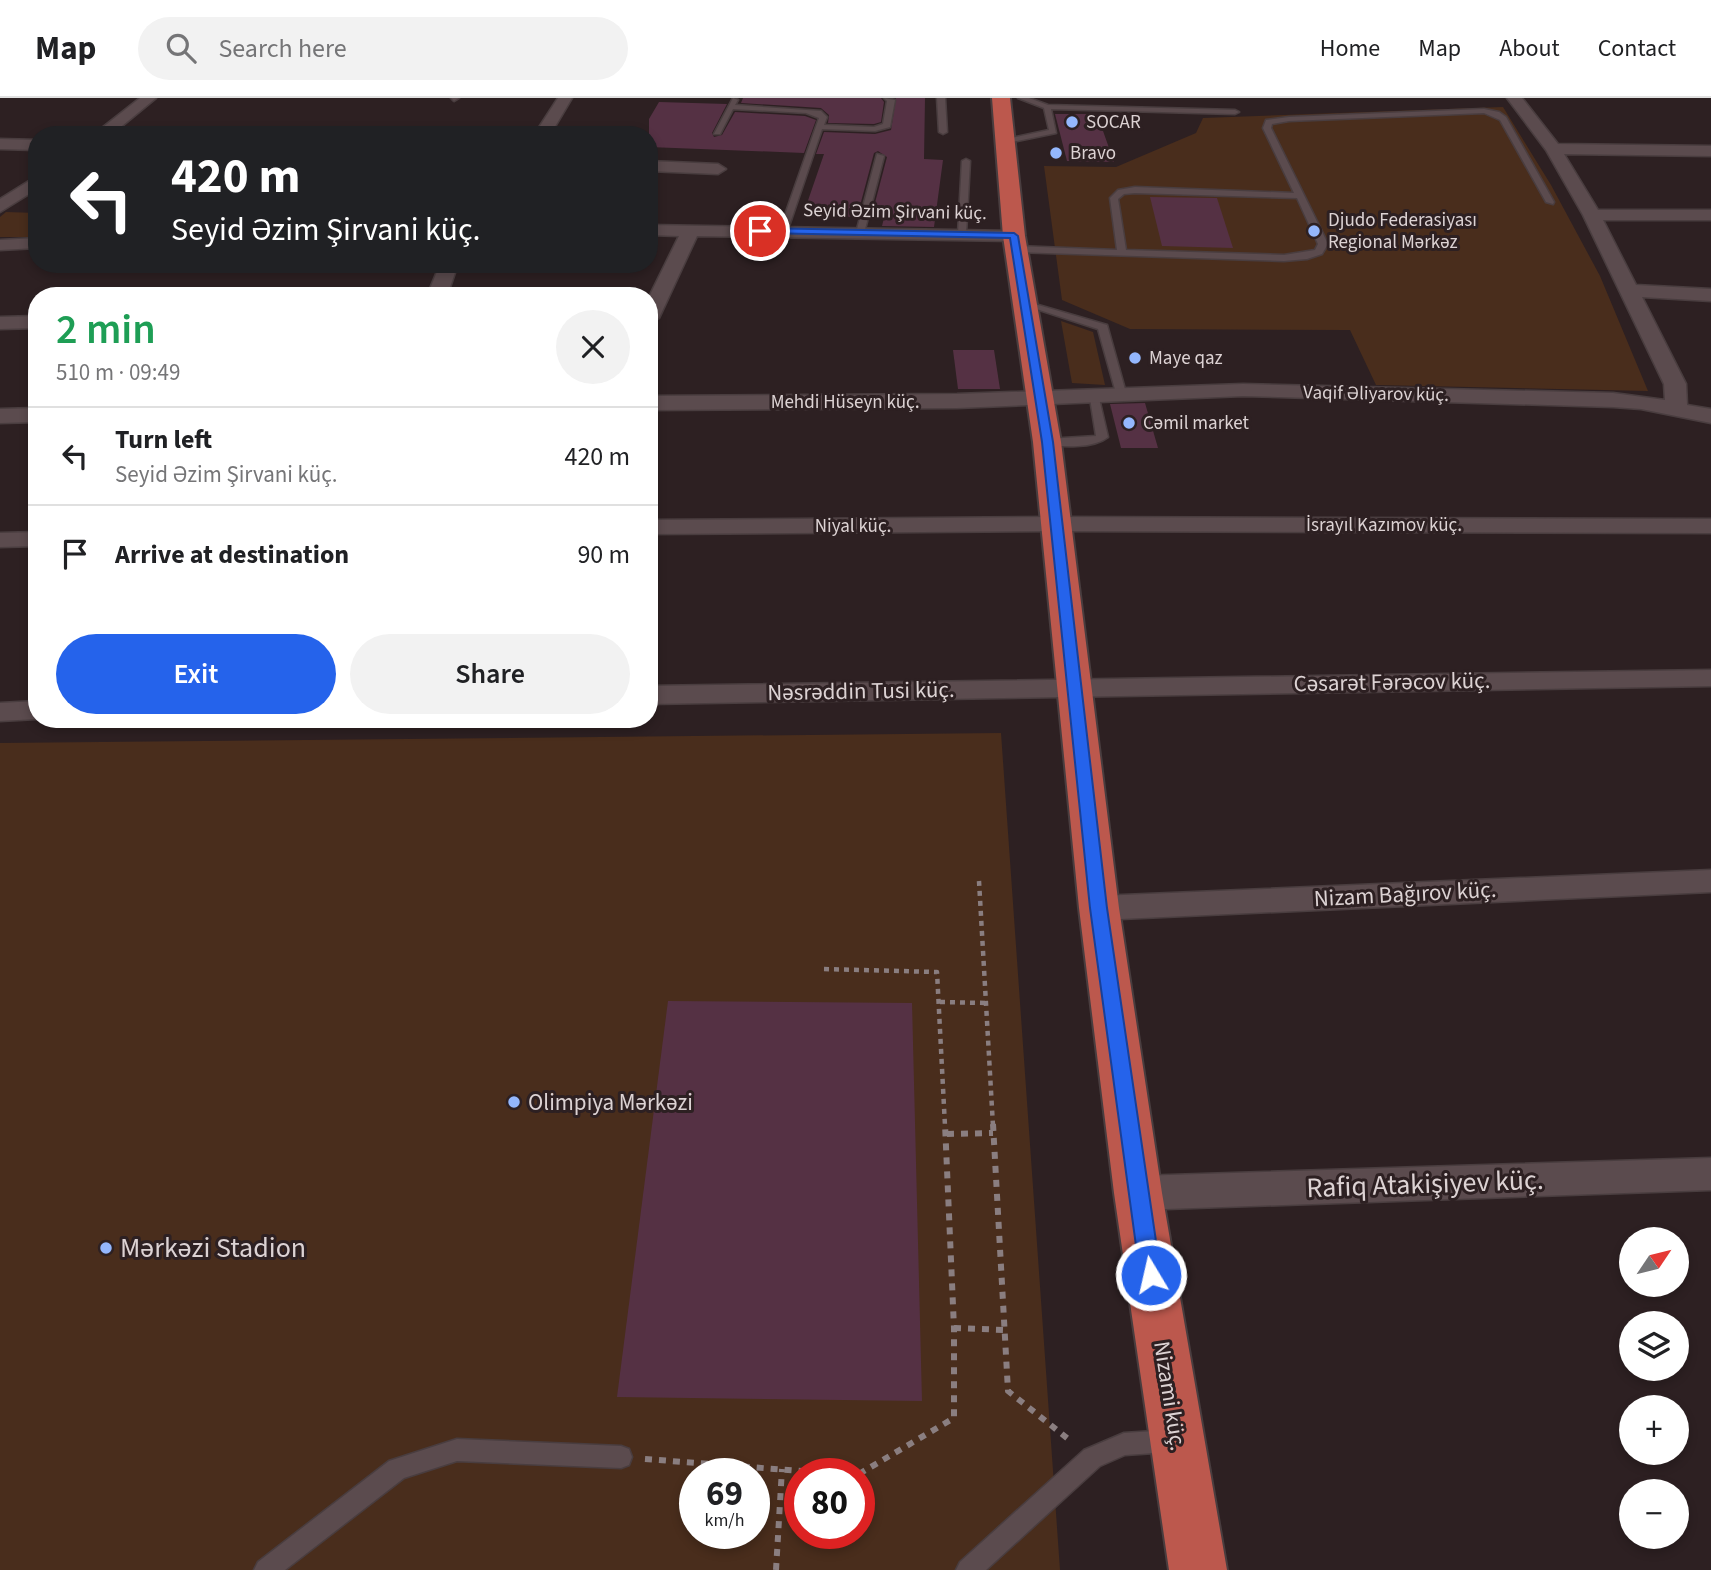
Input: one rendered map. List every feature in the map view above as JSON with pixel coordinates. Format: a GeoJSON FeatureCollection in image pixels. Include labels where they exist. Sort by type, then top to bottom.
{"type":"FeatureCollection","features":[{"type":"Feature","properties":{"kind":"highway","name":"Nizami küç."},"geometry":{"type":"LineString","coordinates":[[1001,98],[1015,242],[1047,442],[1098,908],[1138,1192],[1198,1570]]}},
{"type":"Feature","properties":{"kind":"street"},"geometry":{"type":"LineString","coordinates":[[113,126],[149,98]]}},
{"type":"Feature","properties":{"kind":"street"},"geometry":{"type":"LineString","coordinates":[[548,126],[565,98]]}},
{"type":"Feature","properties":{"kind":"street"},"geometry":{"type":"LineString","coordinates":[[1514,98],[1553,149],[1592,215],[1675,384],[1676,408]]}},
{"type":"Feature","properties":{"kind":"street"},"geometry":{"type":"LineString","coordinates":[[0,144],[28,145]]}},
{"type":"Feature","properties":{"kind":"street"},"geometry":{"type":"LineString","coordinates":[[1553,149],[1711,151]]}},
{"type":"Feature","properties":{"kind":"street"},"geometry":{"type":"LineString","coordinates":[[658,166],[718,169]]}},
{"type":"Feature","properties":{"kind":"street"},"geometry":{"type":"LineString","coordinates":[[0,207],[28,187]]}},
{"type":"Feature","properties":{"kind":"street"},"geometry":{"type":"LineString","coordinates":[[0,207],[24,208]]}},
{"type":"Feature","properties":{"kind":"street"},"geometry":{"type":"LineString","coordinates":[[1592,215],[1711,215]]}},
{"type":"Feature","properties":{"kind":"street","name":"Seyid Əzim Şirvani küç."},"geometry":{"type":"LineString","coordinates":[[658,230],[962,234],[1015,242]]}},
{"type":"Feature","properties":{"kind":"street"},"geometry":{"type":"LineString","coordinates":[[658,299],[691,230]]}},
{"type":"Feature","properties":{"kind":"street"},"geometry":{"type":"LineString","coordinates":[[0,244],[28,243]]}},
{"type":"Feature","properties":{"kind":"street"},"geometry":{"type":"LineString","coordinates":[[1630,290],[1711,295]]}},
{"type":"Feature","properties":{"kind":"street"},"geometry":{"type":"LineString","coordinates":[[0,323],[28,322]]}},
{"type":"Feature","properties":{"kind":"street","name":"Vaqif Əliyarov küç."},"geometry":{"type":"LineString","coordinates":[[1040,397],[1243,390],[1613,400],[1676,408],[1711,416]]}},
{"type":"Feature","properties":{"kind":"street","name":"Mehdi Hüseyn küç."},"geometry":{"type":"LineString","coordinates":[[658,403],[957,401],[1040,397]]}},
{"type":"Feature","properties":{"kind":"street"},"geometry":{"type":"LineString","coordinates":[[0,416],[28,415]]}},
{"type":"Feature","properties":{"kind":"street","name":"İsrayıl Kazımov küç."},"geometry":{"type":"LineString","coordinates":[[1056,524],[1711,526]]}},
{"type":"Feature","properties":{"kind":"street","name":"Niyal küç."},"geometry":{"type":"LineString","coordinates":[[658,527],[1056,524]]}},
{"type":"Feature","properties":{"kind":"street"},"geometry":{"type":"LineString","coordinates":[[0,540],[28,539]]}},
{"type":"Feature","properties":{"kind":"street","name":"Cəsarət Fərəcov küç."},"geometry":{"type":"LineString","coordinates":[[1073,687],[1711,678]]}},
{"type":"Feature","properties":{"kind":"street","name":"Nəsrəddin Tusi küç."},"geometry":{"type":"LineString","coordinates":[[658,695],[1073,687]]}},
{"type":"Feature","properties":{"kind":"street"},"geometry":{"type":"LineString","coordinates":[[0,712],[28,710]]}},
{"type":"Feature","properties":{"kind":"street","name":"Nizam Bağırov küç."},"geometry":{"type":"LineString","coordinates":[[1098,908],[1711,881]]}},
{"type":"Feature","properties":{"kind":"street","name":"Rafiq Atakişiyev küç."},"geometry":{"type":"LineString","coordinates":[[1138,1192],[1711,1174]]}},
{"type":"Feature","properties":{"kind":"lane"},"geometry":{"type":"LineString","coordinates":[[717,132],[735,98]]}},
{"type":"Feature","properties":{"kind":"lane"},"geometry":{"type":"LineString","coordinates":[[819,127],[883,128],[887,125],[891,100],[888,98]]}},
{"type":"Feature","properties":{"kind":"lane"},"geometry":{"type":"LineString","coordinates":[[941,98],[943,132]]}},
{"type":"Feature","properties":{"kind":"lane"},"geometry":{"type":"LineString","coordinates":[[1022,98],[1046,107],[1235,112]]}},
{"type":"Feature","properties":{"kind":"lane"},"geometry":{"type":"LineString","coordinates":[[1123,98],[1125,109]]}},
{"type":"Feature","properties":{"kind":"lane"},"geometry":{"type":"LineString","coordinates":[[730,107],[818,113],[822,117],[783,232]]}},
{"type":"Feature","properties":{"kind":"lane"},"geometry":{"type":"LineString","coordinates":[[1005,142],[1053,131],[1046,107]]}},
{"type":"Feature","properties":{"kind":"lane"},"geometry":{"type":"LineString","coordinates":[[1015,242],[1122,252],[1284,258],[1319,252],[1323,244],[1267,128],[1269,122],[1289,118],[1484,111],[1496,114],[1503,119],[1550,202]]}},
{"type":"Feature","properties":{"kind":"lane"},"geometry":{"type":"LineString","coordinates":[[860,233],[880,156]]}},
{"type":"Feature","properties":{"kind":"lane"},"geometry":{"type":"LineString","coordinates":[[962,234],[965,161]]}},
{"type":"Feature","properties":{"kind":"lane"},"geometry":{"type":"LineString","coordinates":[[1122,252],[1114,198],[1121,192],[1135,190],[1300,196]]}},
{"type":"Feature","properties":{"kind":"lane"},"geometry":{"type":"LineString","coordinates":[[1024,302],[1103,327],[1121,393]]}},
{"type":"Feature","properties":{"kind":"lane"},"geometry":{"type":"LineString","coordinates":[[1047,442],[1094,441],[1102,437],[1093,394]]}},
{"type":"Feature","properties":{"kind":"lane"},"geometry":{"type":"LineString","coordinates":[[968,1570],[1092,1458],[1124,1444],[1176,1441]]}},
{"type":"Feature","properties":{"kind":"lane"},"geometry":{"type":"LineString","coordinates":[[266,1570],[397,1469],[409,1465],[457,1450],[621,1457]]}},
{"type":"Feature","properties":{"kind":"path"},"geometry":{"type":"LineString","coordinates":[[979,881],[1008,1391],[1092,1458]]}},
{"type":"Feature","properties":{"kind":"path"},"geometry":{"type":"LineString","coordinates":[[824,969],[937,972],[947,1134],[954,1328],[954,1418],[875,1465]]}},
{"type":"Feature","properties":{"kind":"path"},"geometry":{"type":"LineString","coordinates":[[940,1002],[986,1003]]}},
{"type":"Feature","properties":{"kind":"path"},"geometry":{"type":"LineString","coordinates":[[947,1134],[993,1133]]}},
{"type":"Feature","properties":{"kind":"path"},"geometry":{"type":"LineString","coordinates":[[954,1328],[1005,1330]]}},
{"type":"Feature","properties":{"kind":"path"},"geometry":{"type":"LineString","coordinates":[[621,1457],[782,1469],[776,1570]]}},
{"type":"Feature","properties":{"kind":"shaded area","name":"Djudo Federasiyası Regional Mərkəz"},"geometry":{"type":"Polygon","coordinates":[[[1503,107],[1551,185],[1600,276],[1648,391],[1376,385],[1350,330],[1130,329],[1062,300],[1044,166],[1116,167],[1196,133],[1203,118],[1503,107]]]}},
{"type":"Feature","properties":{"kind":"shaded area"},"geometry":{"type":"Polygon","coordinates":[[[6,212],[28,213],[28,237],[0,237],[0,217],[6,212]]]}},
{"type":"Feature","properties":{"kind":"shaded area"},"geometry":{"type":"Polygon","coordinates":[[[1061,321],[1093,332],[1105,385],[1072,383],[1061,321]]]}},
{"type":"Feature","properties":{"kind":"shaded area","name":"Olimpiya Mərkəzi"},"geometry":{"type":"Polygon","coordinates":[[[1001,733],[1060,1570],[0,1570],[0,743],[1001,733]]]}},
{"type":"Feature","properties":{"kind":"building"},"geometry":{"type":"Polygon","coordinates":[[[743,98],[881,98],[884,102],[881,122],[828,123],[829,115],[821,108],[741,103],[743,98]]]}},
{"type":"Feature","properties":{"kind":"building"},"geometry":{"type":"Polygon","coordinates":[[[896,98],[925,98],[924,159],[943,160],[934,227],[882,226],[884,218],[871,218],[887,157],[878,151],[874,153],[857,217],[803,215],[824,154],[816,154],[824,132],[875,134],[891,130],[896,98]]]}},
{"type":"Feature","properties":{"kind":"building"},"geometry":{"type":"Polygon","coordinates":[[[659,102],[727,104],[712,133],[714,137],[722,135],[735,112],[805,116],[816,120],[804,153],[658,147],[658,126],[649,126],[649,119],[659,102]]]}},
{"type":"Feature","properties":{"kind":"building"},"geometry":{"type":"Polygon","coordinates":[[[1055,114],[1097,114],[1114,162],[1067,161],[1055,114]]]}},
{"type":"Feature","properties":{"kind":"building"},"geometry":{"type":"Polygon","coordinates":[[[1150,197],[1217,198],[1233,248],[1162,246],[1150,197]]]}},
{"type":"Feature","properties":{"kind":"building"},"geometry":{"type":"Polygon","coordinates":[[[953,350],[994,350],[1000,389],[958,389],[953,350]]]}},
{"type":"Feature","properties":{"kind":"building"},"geometry":{"type":"Polygon","coordinates":[[[1145,403],[1158,448],[1121,448],[1110,404],[1145,403]]]}},
{"type":"Feature","properties":{"kind":"building"},"geometry":{"type":"Polygon","coordinates":[[[668,1001],[912,1003],[922,1401],[617,1397],[668,1001]]]}},
{"type":"Feature","properties":{"kind":"place","name":"SOCAR"},"geometry":{"type":"Point","coordinates":[1072,122]}},
{"type":"Feature","properties":{"kind":"place","name":"Bravo"},"geometry":{"type":"Point","coordinates":[1056,153]}},
{"type":"Feature","properties":{"kind":"place","name":"Djudo Federasiyası Regional Mərkəz"},"geometry":{"type":"Point","coordinates":[1314,231]}},
{"type":"Feature","properties":{"kind":"place","name":"Maye qaz"},"geometry":{"type":"Point","coordinates":[1135,358]}},
{"type":"Feature","properties":{"kind":"place","name":"Cəmil market"},"geometry":{"type":"Point","coordinates":[1129,423]}},
{"type":"Feature","properties":{"kind":"place","name":"Olimpiya Mərkəzi"},"geometry":{"type":"Point","coordinates":[514,1102]}},
{"type":"Feature","properties":{"kind":"place","name":"Mərkəzi Stadion"},"geometry":{"type":"Point","coordinates":[106,1248]}},
{"type":"Feature","properties":{"kind":"route"},"geometry":{"type":"LineString","coordinates":[[760,231],[1014,236],[1047,442],[1098,908],[1151,1275]]}}]}
